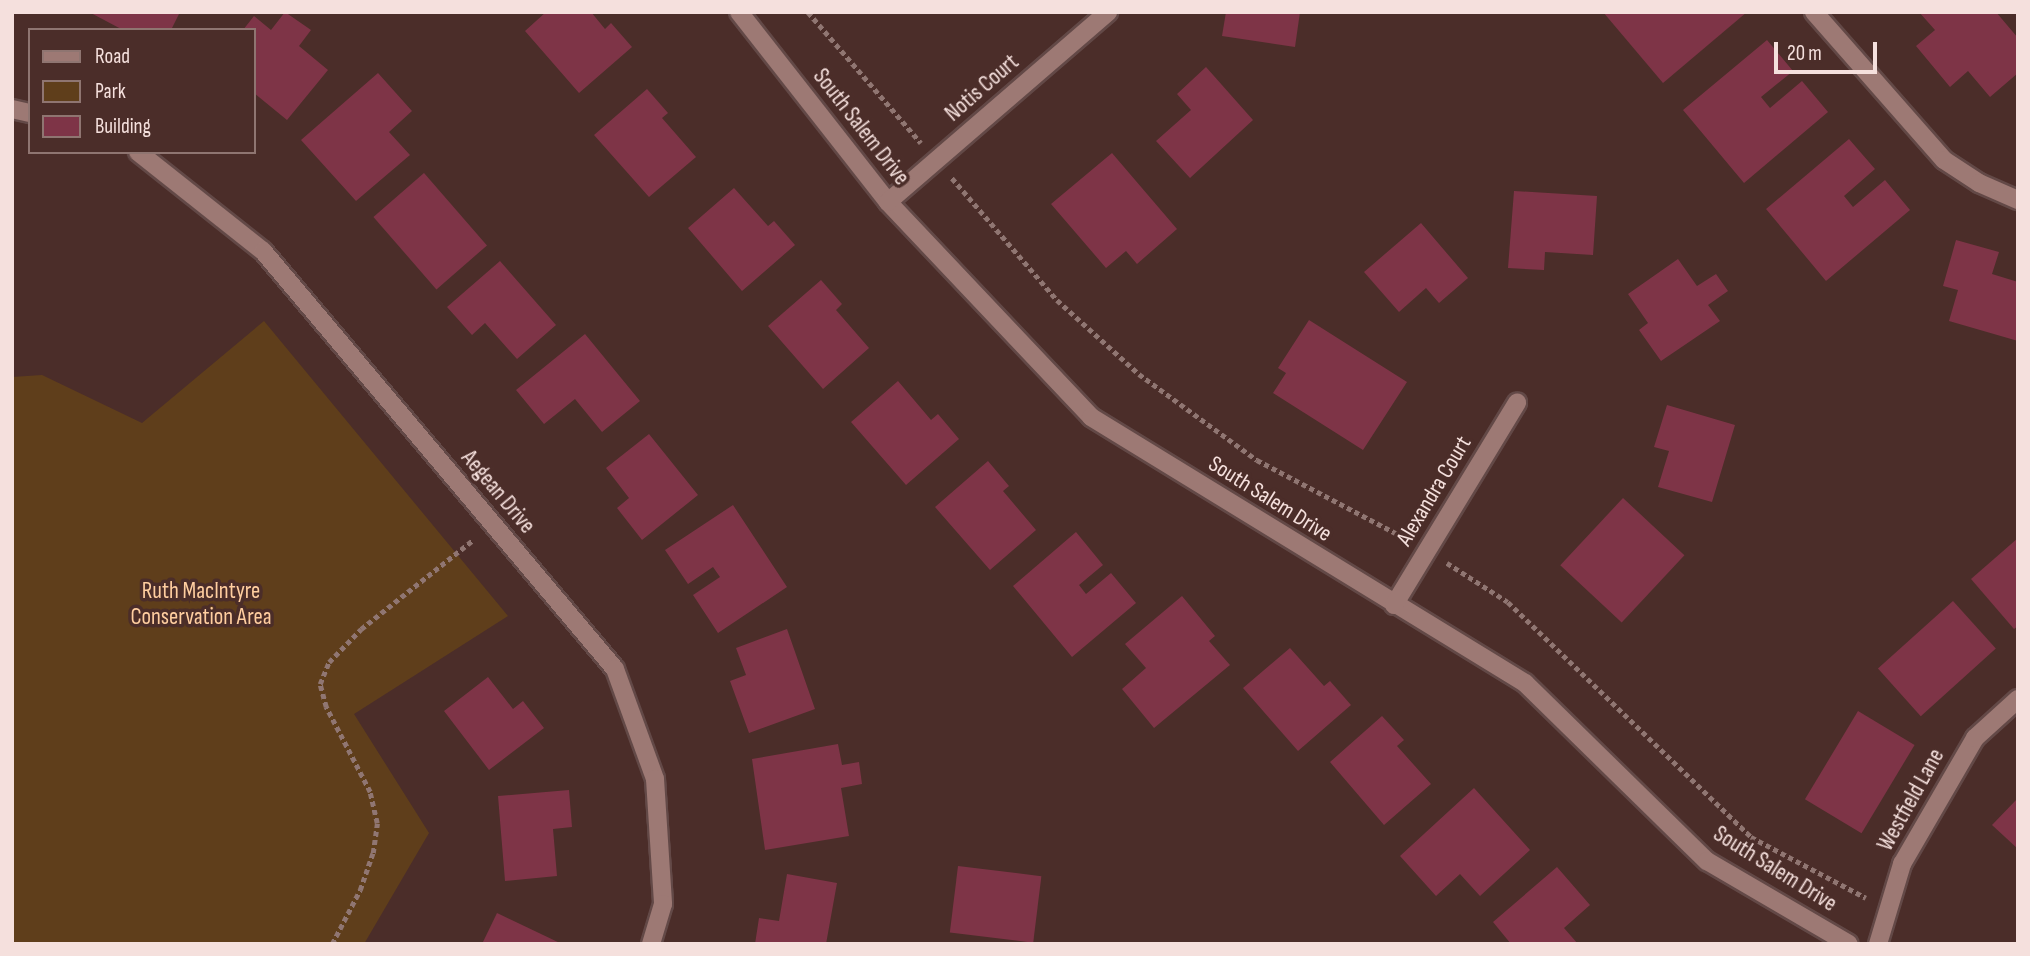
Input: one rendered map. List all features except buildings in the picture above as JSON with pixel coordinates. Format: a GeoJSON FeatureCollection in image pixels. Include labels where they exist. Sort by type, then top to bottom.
{"type":"FeatureCollection","features":[{"type":"Feature","properties":{"kind":"street","name":"South Salem Drive"},"geometry":{"type":"LineString","coordinates":[[739,12],[888,202],[1091,417],[1394,605],[1525,682],[1707,861],[1849,944]]}},
{"type":"Feature","properties":{"kind":"street","name":"Notis Court"},"geometry":{"type":"LineString","coordinates":[[888,202],[1108,12]]}},
{"type":"Feature","properties":{"kind":"street"},"geometry":{"type":"LineString","coordinates":[[1814,12],[1944,160],[1979,183],[2018,200]]}},
{"type":"Feature","properties":{"kind":"street","name":"Aegean Drive"},"geometry":{"type":"LineString","coordinates":[[141,154],[263,251],[615,669],[655,779],[663,904],[651,944]]}},
{"type":"Feature","properties":{"kind":"street","name":"Alexandra Court"},"geometry":{"type":"LineString","coordinates":[[1394,605],[1517,403]]}},
{"type":"Feature","properties":{"kind":"street","name":"Westfield Lane"},"geometry":{"type":"LineString","coordinates":[[1878,944],[1885,909],[1902,864],[1975,738],[2018,699]]}},
{"type":"Feature","properties":{"kind":"path"},"geometry":{"type":"LineString","coordinates":[[808,12],[1057,300],[1139,374],[1257,460],[1427,550],[1508,602],[1751,837],[1885,909]]}},
{"type":"Feature","properties":{"kind":"path"},"geometry":{"type":"LineString","coordinates":[[332,944],[360,890],[373,853],[377,823],[370,792],[326,707],[320,684],[329,662],[361,629],[493,524]]}},
{"type":"Feature","properties":{"kind":"green space","name":"Ruth MacIntyre Conservation Area"},"geometry":{"type":"Polygon","coordinates":[[[264,321],[508,616],[354,714],[429,833],[364,944],[12,944],[12,377],[42,375],[142,423],[264,321]]]}}]}
